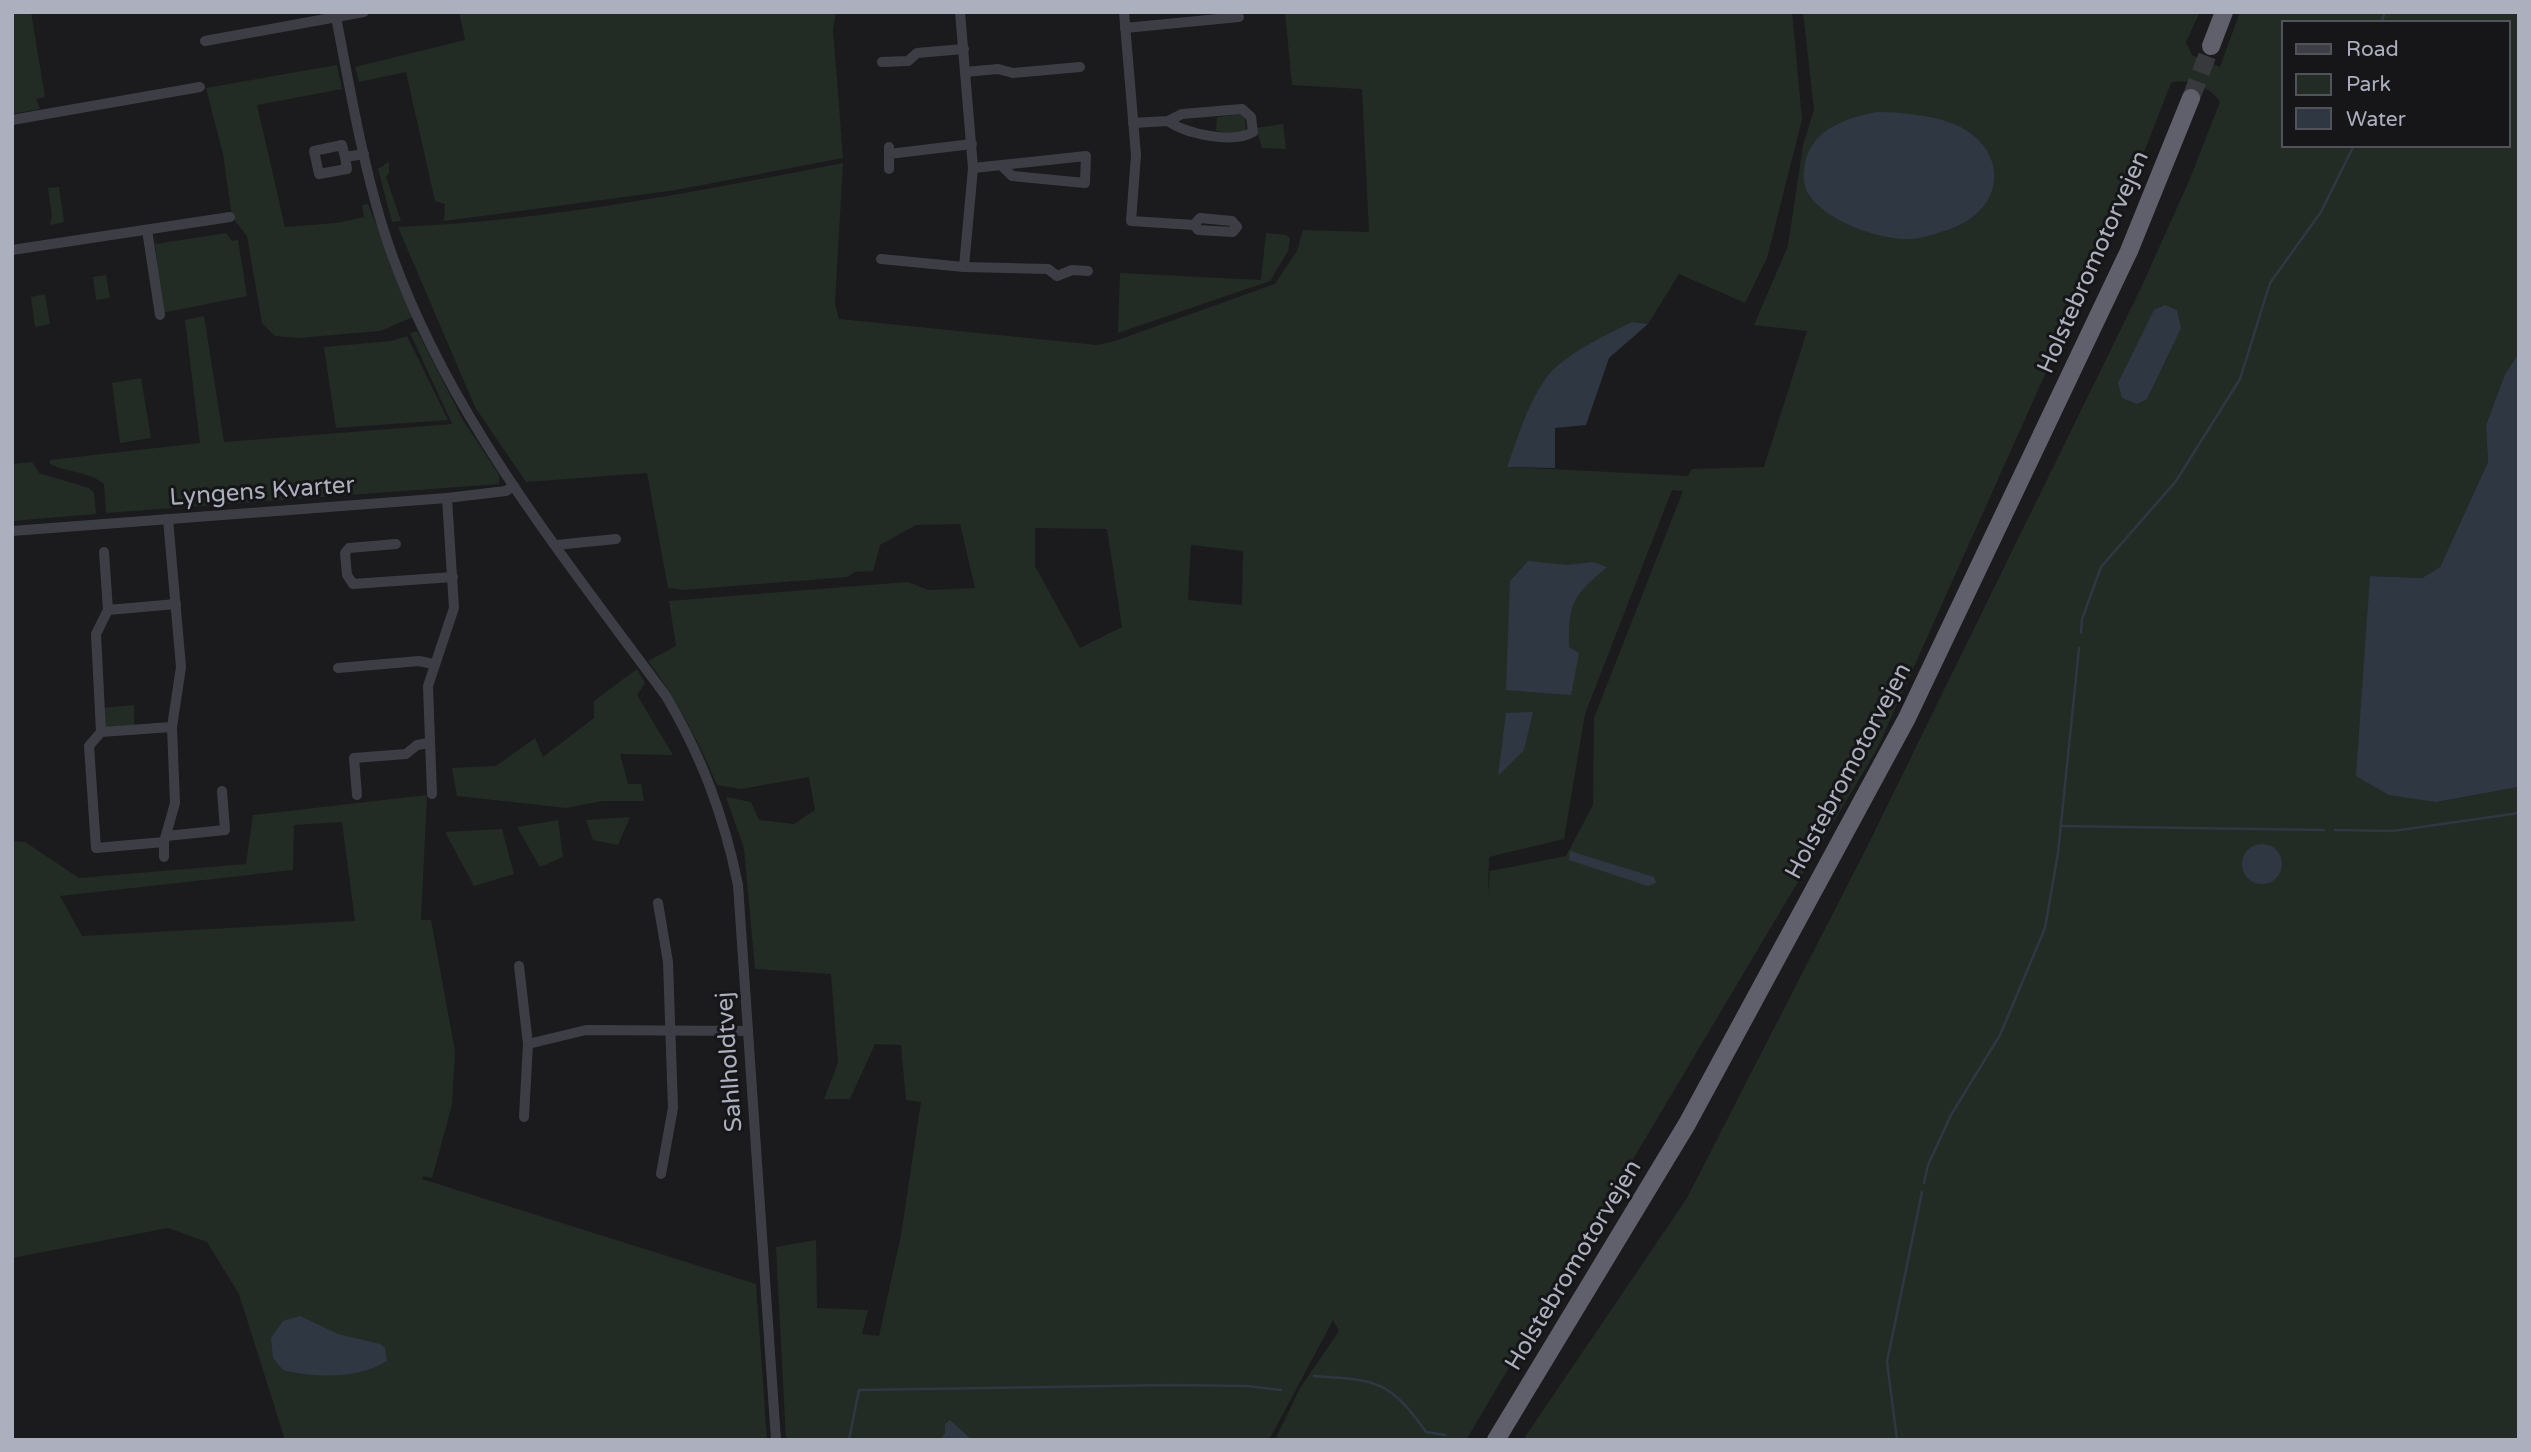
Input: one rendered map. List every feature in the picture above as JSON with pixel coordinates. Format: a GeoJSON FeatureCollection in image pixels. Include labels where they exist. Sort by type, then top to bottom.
{"type":"FeatureCollection","features":[{"type":"Feature","properties":{"kind":"highway"},"geometry":{"type":"LineString","coordinates":[[2211,46],[2224,12]]}},
{"type":"Feature","properties":{"kind":"highway","name":"Holstebromotorvejen"},"geometry":{"type":"LineString","coordinates":[[1496,1440],[1686,1124],[1907,718],[2129,251],[2191,98]]}},
{"type":"Feature","properties":{"kind":"street"},"geometry":{"type":"LineString","coordinates":[[205,41],[335,15],[364,12]]}},
{"type":"Feature","properties":{"kind":"street"},"geometry":{"type":"LineString","coordinates":[[960,12],[973,168],[964,267]]}},
{"type":"Feature","properties":{"kind":"street"},"geometry":{"type":"LineString","coordinates":[[1124,12],[1136,155],[1131,221],[1194,225]]}},
{"type":"Feature","properties":{"kind":"street","name":"Sahlholdtvej"},"geometry":{"type":"LineString","coordinates":[[335,15],[382,226],[420,320],[466,413],[514,486],[666,696],[701,759],[728,838],[737,886],[776,1440]]}},
{"type":"Feature","properties":{"kind":"street"},"geometry":{"type":"LineString","coordinates":[[1125,28],[1239,17]]}},
{"type":"Feature","properties":{"kind":"street"},"geometry":{"type":"LineString","coordinates":[[881,62],[908,61],[917,53],[964,49]]}},
{"type":"Feature","properties":{"kind":"street"},"geometry":{"type":"LineString","coordinates":[[965,72],[998,69],[1013,73],[1080,67]]}},
{"type":"Feature","properties":{"kind":"street"},"geometry":{"type":"LineString","coordinates":[[12,120],[200,87]]}},
{"type":"Feature","properties":{"kind":"street"},"geometry":{"type":"LineString","coordinates":[[1133,122],[1168,121],[1182,114],[1242,109],[1251,117],[1253,132],[1243,137],[1183,132],[1168,121]]}},
{"type":"Feature","properties":{"kind":"street"},"geometry":{"type":"LineString","coordinates":[[889,169],[889,150],[972,144]]}},
{"type":"Feature","properties":{"kind":"street"},"geometry":{"type":"LineString","coordinates":[[345,157],[364,153]]}},
{"type":"Feature","properties":{"kind":"street"},"geometry":{"type":"LineString","coordinates":[[973,168],[1086,156],[1085,183],[1012,176],[1002,166]]}},
{"type":"Feature","properties":{"kind":"street"},"geometry":{"type":"LineString","coordinates":[[12,250],[230,217]]}},
{"type":"Feature","properties":{"kind":"street"},"geometry":{"type":"LineString","coordinates":[[147,230],[160,315]]}},
{"type":"Feature","properties":{"kind":"street"},"geometry":{"type":"LineString","coordinates":[[881,259],[964,267],[1048,269],[1057,276],[1072,270],[1088,271]]}},
{"type":"Feature","properties":{"kind":"street","name":"Lyngens Kvarter"},"geometry":{"type":"LineString","coordinates":[[12,531],[447,498],[506,491],[514,486]]}},
{"type":"Feature","properties":{"kind":"street"},"geometry":{"type":"LineString","coordinates":[[432,793],[428,686],[433,664],[454,608],[447,498]]}},
{"type":"Feature","properties":{"kind":"street"},"geometry":{"type":"LineString","coordinates":[[164,856],[176,784],[172,727],[181,667],[168,519]]}},
{"type":"Feature","properties":{"kind":"street"},"geometry":{"type":"LineString","coordinates":[[556,545],[616,539]]}},
{"type":"Feature","properties":{"kind":"street"},"geometry":{"type":"LineString","coordinates":[[396,544],[349,548],[345,553],[347,575],[353,584],[453,577]]}},
{"type":"Feature","properties":{"kind":"street"},"geometry":{"type":"LineString","coordinates":[[104,552],[108,610],[96,634],[101,732],[89,746],[96,848],[225,830],[222,791]]}},
{"type":"Feature","properties":{"kind":"street"},"geometry":{"type":"LineString","coordinates":[[108,610],[176,604]]}},
{"type":"Feature","properties":{"kind":"street"},"geometry":{"type":"LineString","coordinates":[[338,668],[419,661],[433,664]]}},
{"type":"Feature","properties":{"kind":"street"},"geometry":{"type":"LineString","coordinates":[[101,732],[172,727]]}},
{"type":"Feature","properties":{"kind":"street"},"geometry":{"type":"LineString","coordinates":[[357,795],[354,758],[406,754],[416,744],[429,743]]}},
{"type":"Feature","properties":{"kind":"street"},"geometry":{"type":"LineString","coordinates":[[658,903],[668,962],[673,1108],[661,1174]]}},
{"type":"Feature","properties":{"kind":"street"},"geometry":{"type":"LineString","coordinates":[[519,966],[528,1044],[524,1117]]}},
{"type":"Feature","properties":{"kind":"street"},"geometry":{"type":"LineString","coordinates":[[528,1044],[586,1030],[748,1031]]}},
{"type":"Feature","properties":{"kind":"green space"},"geometry":{"type":"Polygon","coordinates":[[[12,12],[31,12],[45,97],[36,99],[40,109],[12,114],[12,12]]]}},
{"type":"Feature","properties":{"kind":"green space"},"geometry":{"type":"Polygon","coordinates":[[[459,12],[836,12],[833,29],[843,158],[676,190],[444,221],[445,204],[435,201],[406,72],[359,82],[355,67],[465,40],[459,12]]]}},
{"type":"Feature","properties":{"kind":"green space"},"geometry":{"type":"Polygon","coordinates":[[[1285,12],[1792,12],[1802,119],[1767,258],[1745,303],[1679,274],[1648,324],[1631,322],[1508,467],[1688,476],[1692,469],[1764,467],[1807,331],[1754,325],[1788,246],[1803,145],[1814,110],[1803,12],[2200,12],[2186,42],[2192,55],[2220,67],[2240,12],[2519,12],[2519,353],[2505,374],[2486,425],[2488,462],[2440,567],[2422,578],[2370,576],[2436,802],[2519,787],[2519,1440],[1523,1440],[1687,1198],[1868,845],[2140,290],[2189,181],[2220,102],[2205,88],[2178,82],[2171,83],[2139,165],[1877,749],[1466,1440],[1275,1440],[1300,1388],[1339,1331],[1333,1320],[1269,1440],[786,1440],[776,1247],[816,1240],[817,1308],[868,1310],[862,1334],[879,1336],[901,1235],[921,1102],[906,1100],[901,1045],[875,1044],[850,1099],[824,1099],[838,1063],[831,974],[755,969],[744,848],[726,797],[751,802],[759,820],[794,824],[815,810],[809,777],[741,789],[717,785],[686,721],[648,661],[676,646],[669,601],[908,582],[928,590],[975,588],[960,524],[916,525],[880,545],[873,571],[855,572],[847,577],[684,590],[668,588],[647,473],[526,482],[475,407],[398,227],[566,212],[843,163],[835,304],[839,319],[1097,345],[1275,284],[1297,251],[1303,230],[1369,232],[1362,89],[1292,85],[1285,12]],[[1672,490],[1585,714],[1564,839],[1489,857],[1488,895],[1490,871],[1566,856],[1593,805],[1594,718],[1683,491],[1672,490]],[[1035,528],[1035,566],[1080,648],[1122,627],[1107,529],[1035,528]],[[1191,545],[1188,600],[1242,605],[1243,551],[1191,545]]]}},
{"type":"Feature","properties":{"kind":"green space"},"geometry":{"type":"Polygon","coordinates":[[[337,65],[342,89],[257,105],[285,227],[337,223],[364,217],[362,205],[368,204],[413,317],[380,331],[298,338],[275,336],[262,323],[247,236],[232,217],[223,154],[206,88],[337,65]]]}},
{"type":"Feature","properties":{"kind":"green space"},"geometry":{"type":"Polygon","coordinates":[[[1241,114],[1245,119],[1246,130],[1242,134],[1216,131],[1217,117],[1241,114]]]}},
{"type":"Feature","properties":{"kind":"green space"},"geometry":{"type":"Polygon","coordinates":[[[1283,124],[1286,149],[1262,148],[1256,128],[1283,124]]]}},
{"type":"Feature","properties":{"kind":"green space"},"geometry":{"type":"Polygon","coordinates":[[[389,162],[389,173],[386,177],[401,221],[392,222],[378,169],[389,162]]]}},
{"type":"Feature","properties":{"kind":"green space"},"geometry":{"type":"Polygon","coordinates":[[[59,187],[64,222],[50,225],[52,216],[48,188],[59,187]]]}},
{"type":"Feature","properties":{"kind":"green space"},"geometry":{"type":"Polygon","coordinates":[[[154,233],[156,244],[226,233],[232,241],[238,240],[247,296],[162,313],[154,233]]]}},
{"type":"Feature","properties":{"kind":"green space"},"geometry":{"type":"Polygon","coordinates":[[[1266,233],[1286,235],[1290,238],[1288,251],[1270,281],[1118,333],[1120,273],[1261,280],[1266,233]]]}},
{"type":"Feature","properties":{"kind":"green space"},"geometry":{"type":"Polygon","coordinates":[[[106,275],[110,298],[96,300],[93,277],[106,275]]]}},
{"type":"Feature","properties":{"kind":"green space"},"geometry":{"type":"Polygon","coordinates":[[[45,294],[50,324],[35,327],[31,297],[45,294]]]}},
{"type":"Feature","properties":{"kind":"green space"},"geometry":{"type":"Polygon","coordinates":[[[204,316],[224,442],[452,424],[410,333],[417,331],[463,420],[499,475],[499,484],[106,513],[104,484],[50,464],[50,460],[200,443],[185,320],[204,316]]]}},
{"type":"Feature","properties":{"kind":"green space"},"geometry":{"type":"Polygon","coordinates":[[[407,336],[448,420],[336,428],[324,347],[391,341],[407,336]]]}},
{"type":"Feature","properties":{"kind":"green space"},"geometry":{"type":"Polygon","coordinates":[[[141,378],[151,438],[120,443],[112,383],[141,378]]]}},
{"type":"Feature","properties":{"kind":"green space"},"geometry":{"type":"Polygon","coordinates":[[[32,462],[39,473],[89,488],[94,493],[96,514],[12,521],[12,464],[32,462]]]}},
{"type":"Feature","properties":{"kind":"green space"},"geometry":{"type":"Polygon","coordinates":[[[637,669],[645,683],[637,695],[673,755],[620,754],[628,784],[641,784],[644,801],[602,801],[566,808],[457,796],[452,768],[496,766],[535,738],[543,757],[594,718],[594,701],[637,669]]]}},
{"type":"Feature","properties":{"kind":"green space"},"geometry":{"type":"Polygon","coordinates":[[[134,705],[134,725],[105,727],[103,708],[134,705]]]}},
{"type":"Feature","properties":{"kind":"green space"},"geometry":{"type":"Polygon","coordinates":[[[427,795],[421,920],[431,920],[455,1051],[452,1105],[432,1178],[423,1176],[422,1179],[756,1284],[767,1440],[285,1440],[239,1294],[207,1242],[168,1228],[12,1258],[12,841],[25,842],[79,878],[246,864],[253,815],[427,795]],[[342,822],[294,825],[293,870],[60,896],[82,936],[355,921],[342,822]]]}},
{"type":"Feature","properties":{"kind":"green space"},"geometry":{"type":"Polygon","coordinates":[[[630,817],[618,845],[593,840],[586,820],[630,817]]]}},
{"type":"Feature","properties":{"kind":"green space"},"geometry":{"type":"Polygon","coordinates":[[[558,820],[563,857],[540,867],[517,827],[558,820]]]}},
{"type":"Feature","properties":{"kind":"green space"},"geometry":{"type":"Polygon","coordinates":[[[502,829],[514,874],[474,886],[445,832],[502,829]]]}},
{"type":"Feature","properties":{"kind":"water"},"geometry":{"type":"Polygon","coordinates":[[[1876,112],[1936,118],[1954,124],[1972,135],[1985,148],[1992,162],[1994,178],[1991,193],[1983,207],[1969,219],[1950,229],[1909,239],[1891,238],[1865,231],[1827,213],[1807,192],[1805,186],[1804,170],[1812,145],[1839,123],[1876,112]]]}},
{"type":"Feature","properties":{"kind":"water"},"geometry":{"type":"Polygon","coordinates":[[[2165,305],[2177,310],[2181,328],[2147,399],[2137,404],[2122,398],[2118,383],[2154,310],[2165,305]]]}},
{"type":"Feature","properties":{"kind":"water"},"geometry":{"type":"Polygon","coordinates":[[[1632,322],[1648,324],[1609,358],[1586,425],[1555,428],[1555,468],[1507,467],[1528,410],[1546,378],[1563,361],[1632,322]]]}},
{"type":"Feature","properties":{"kind":"water"},"geometry":{"type":"Polygon","coordinates":[[[2519,353],[2519,787],[2436,802],[2389,795],[2356,776],[2370,576],[2422,578],[2440,567],[2488,462],[2486,425],[2505,374],[2519,353]]]}},
{"type":"Feature","properties":{"kind":"water"},"geometry":{"type":"Polygon","coordinates":[[[1528,561],[1567,565],[1593,562],[1607,567],[1580,593],[1572,609],[1569,647],[1579,653],[1571,695],[1506,690],[1510,581],[1528,561]]]}},
{"type":"Feature","properties":{"kind":"water"},"geometry":{"type":"Polygon","coordinates":[[[1533,712],[1524,750],[1498,776],[1506,713],[1533,712]]]}},
{"type":"Feature","properties":{"kind":"water"},"geometry":{"type":"Polygon","coordinates":[[[2262,844],[2270,845],[2276,850],[2281,856],[2281,872],[2276,878],[2270,883],[2262,884],[2254,883],[2248,878],[2243,872],[2242,864],[2243,856],[2248,850],[2254,845],[2262,844]]]}},
{"type":"Feature","properties":{"kind":"water"},"geometry":{"type":"Polygon","coordinates":[[[1570,851],[1654,877],[1656,883],[1648,886],[1569,860],[1570,851]]]}},
{"type":"Feature","properties":{"kind":"water"},"geometry":{"type":"Polygon","coordinates":[[[300,1316],[338,1334],[380,1344],[385,1348],[387,1361],[350,1374],[322,1375],[283,1370],[273,1358],[271,1338],[283,1321],[300,1316]]]}},
{"type":"Feature","properties":{"kind":"water"},"geometry":{"type":"Polygon","coordinates":[[[950,1420],[972,1440],[940,1440],[945,1433],[945,1424],[950,1420]]]}},
{"type":"Feature","properties":{"kind":"waterway"},"geometry":{"type":"LineString","coordinates":[[2382,21],[2385,12]]}},
{"type":"Feature","properties":{"kind":"waterway"},"geometry":{"type":"LineString","coordinates":[[2081,633],[2082,619],[2101,567],[2176,481],[2240,379],[2270,283],[2321,212],[2353,147]]}},
{"type":"Feature","properties":{"kind":"waterway"},"geometry":{"type":"LineString","coordinates":[[1924,1183],[1928,1165],[1951,1115],[2000,1035],[2045,928],[2058,853],[2079,648]]}},
{"type":"Feature","properties":{"kind":"waterway"},"geometry":{"type":"LineString","coordinates":[[2335,830],[2393,831],[2519,813]]}},
{"type":"Feature","properties":{"kind":"waterway"},"geometry":{"type":"LineString","coordinates":[[2061,826],[2324,830]]}},
{"type":"Feature","properties":{"kind":"waterway"},"geometry":{"type":"LineString","coordinates":[[1897,1440],[1887,1362],[1922,1192]]}},
{"type":"Feature","properties":{"kind":"waterway"},"geometry":{"type":"LineString","coordinates":[[1314,1376],[1352,1379],[1379,1386],[1401,1401],[1426,1432],[1445,1435]]}},
{"type":"Feature","properties":{"kind":"waterway"},"geometry":{"type":"LineString","coordinates":[[849,1440],[859,1390],[1170,1385],[1247,1386],[1281,1390]]}},
{"type":"Feature","properties":{"kind":"tunnel"},"geometry":{"type":"LineString","coordinates":[[2191,98],[2211,46]]}}]}
